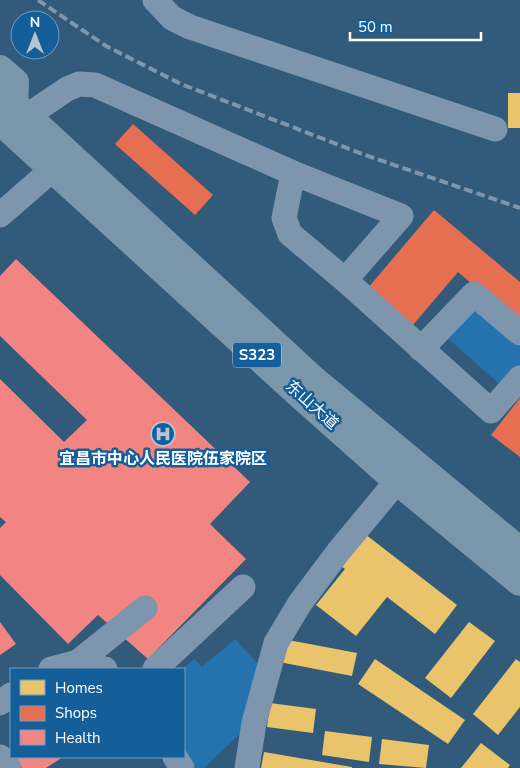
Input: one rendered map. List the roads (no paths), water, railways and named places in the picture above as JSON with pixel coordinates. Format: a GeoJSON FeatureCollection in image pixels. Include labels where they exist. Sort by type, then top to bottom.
{"type":"FeatureCollection","features":[{"type":"Feature","properties":{"kind":"main road"},"geometry":{"type":"LineString","coordinates":[[0,69],[15,82],[8,115]]}},
{"type":"Feature","properties":{"kind":"main road","name":"东山大道"},"geometry":{"type":"LineString","coordinates":[[8,115],[52,169],[397,481],[520,582]]}},
{"type":"Feature","properties":{"kind":"main road","name":"东山大道"},"geometry":{"type":"LineString","coordinates":[[8,115],[314,380],[520,551]]}},
{"type":"Feature","properties":{"kind":"street"},"geometry":{"type":"LineString","coordinates":[[155,0],[172,18],[190,27],[495,129]]}},
{"type":"Feature","properties":{"kind":"street"},"geometry":{"type":"LineString","coordinates":[[8,115],[79,84],[95,85],[293,173],[401,216],[345,280]]}},
{"type":"Feature","properties":{"kind":"street"},"geometry":{"type":"LineString","coordinates":[[0,215],[52,169]]}},
{"type":"Feature","properties":{"kind":"street"},"geometry":{"type":"LineString","coordinates":[[293,173],[284,218],[290,234],[345,280],[491,411],[520,378]]}},
{"type":"Feature","properties":{"kind":"street"},"geometry":{"type":"LineString","coordinates":[[421,348],[474,294],[520,333]]}},
{"type":"Feature","properties":{"kind":"street"},"geometry":{"type":"LineString","coordinates":[[247,768],[254,723],[276,643],[300,603],[322,573],[397,481]]}},
{"type":"Feature","properties":{"kind":"street"},"geometry":{"type":"LineString","coordinates":[[155,668],[243,587]]}},
{"type":"Feature","properties":{"kind":"street"},"geometry":{"type":"LineString","coordinates":[[55,668],[78,662],[144,608]]}},
{"type":"Feature","properties":{"kind":"street"},"geometry":{"type":"LineString","coordinates":[[78,662],[101,668]]}},
{"type":"Feature","properties":{"kind":"street"},"geometry":{"type":"LineString","coordinates":[[0,757],[9,768]]}},
{"type":"Feature","properties":{"kind":"railway"},"geometry":{"type":"LineString","coordinates":[[38,0],[106,46],[181,84],[365,155],[520,208]]}},
{"type":"Feature","properties":{"kind":"place","name":"宜昌市中心人民医院伍家院区"},"geometry":{"type":"Point","coordinates":[163,434]}}]}
